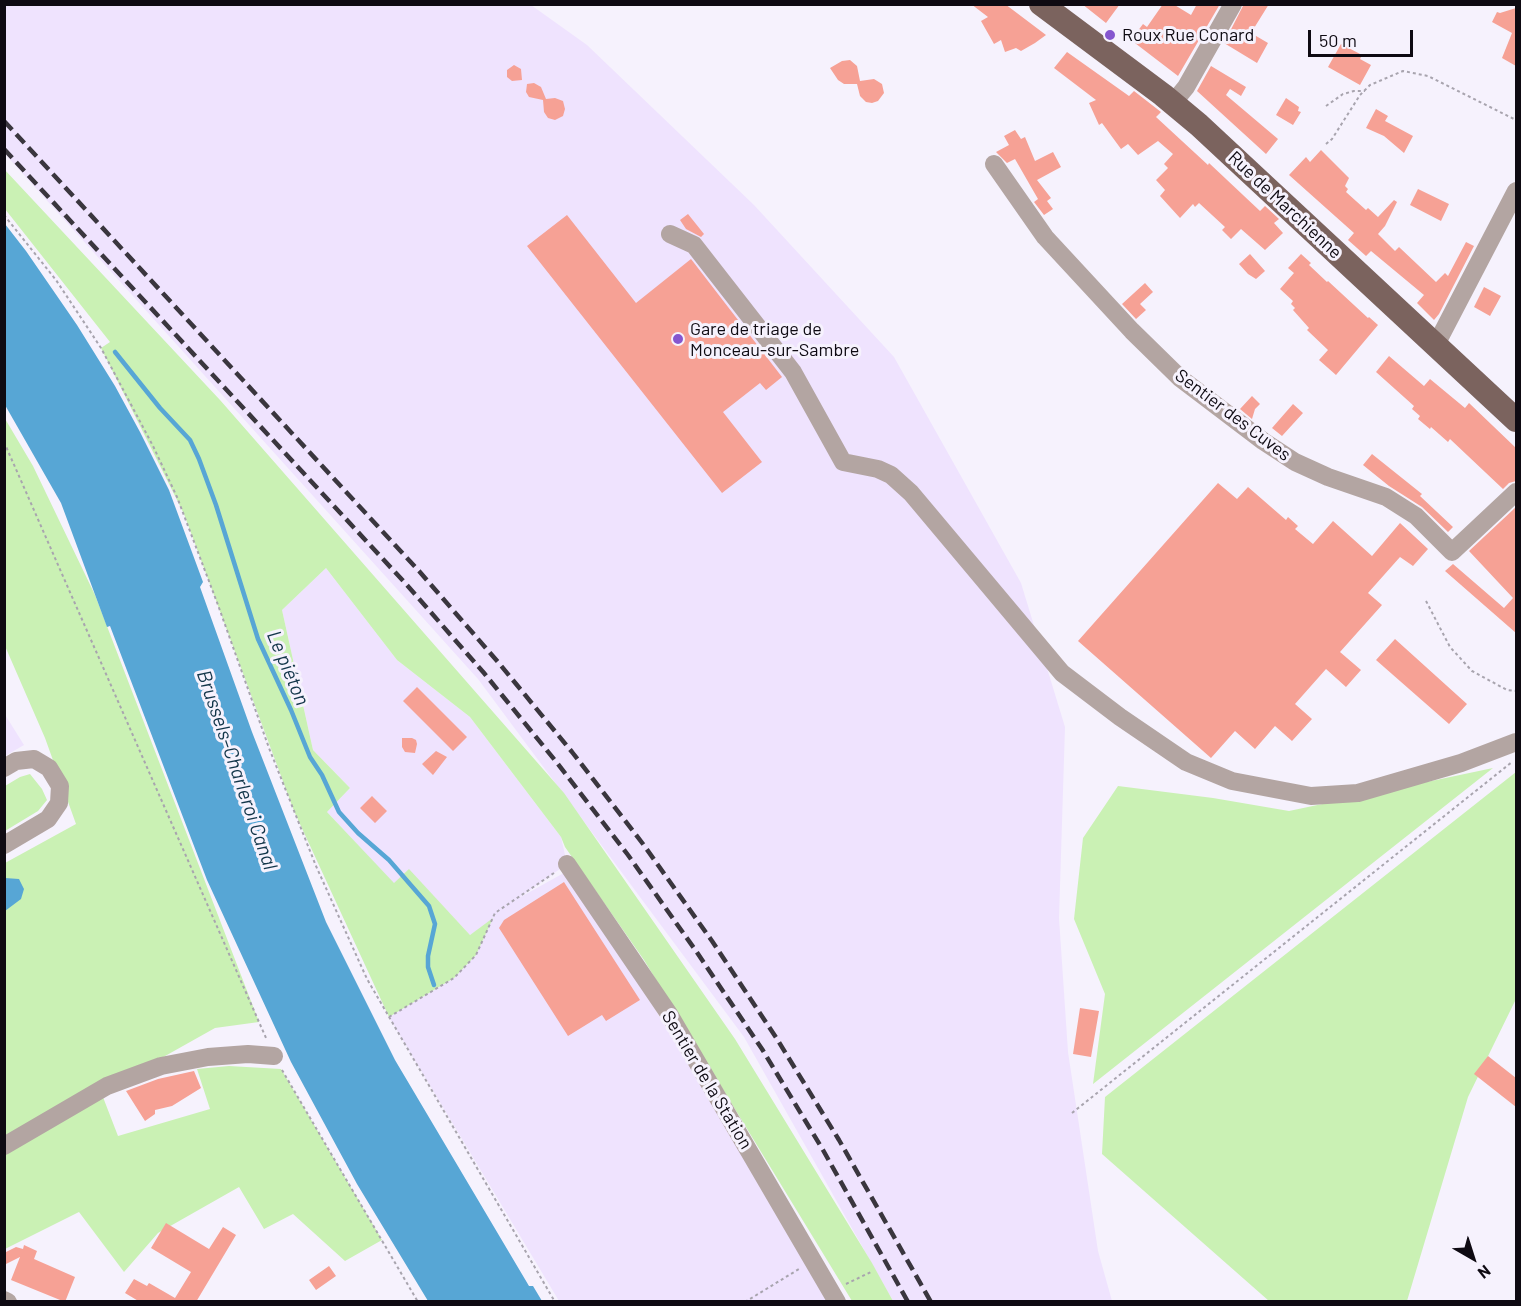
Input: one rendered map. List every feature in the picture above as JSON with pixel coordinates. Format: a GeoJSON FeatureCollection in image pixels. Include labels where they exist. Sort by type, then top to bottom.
{"type":"FeatureCollection","features":[{"type":"Feature","properties":{"kind":"main road","name":"Rue de Marchienne"},"geometry":{"type":"LineString","coordinates":[[1041,4],[1173,103],[1516,420]]}},
{"type":"Feature","properties":{"kind":"street"},"geometry":{"type":"LineString","coordinates":[[1173,103],[1186,87],[1233,4]]}},
{"type":"Feature","properties":{"kind":"street","name":"Sentier des Cuves"},"geometry":{"type":"LineString","coordinates":[[994,164],[1045,237],[1132,331],[1180,378],[1263,441],[1295,462],[1328,477],[1386,497],[1416,516],[1452,552],[1516,492]]}},
{"type":"Feature","properties":{"kind":"street"},"geometry":{"type":"LineString","coordinates":[[1434,343],[1440,337],[1516,191]]}},
{"type":"Feature","properties":{"kind":"street"},"geometry":{"type":"LineString","coordinates":[[670,234],[694,245],[793,372],[843,462],[891,475],[911,493],[1062,673],[1120,717],[1186,762],[1232,781],[1311,796],[1358,793],[1461,763],[1516,742]]}},
{"type":"Feature","properties":{"kind":"street"},"geometry":{"type":"LineString","coordinates":[[4,768],[16,761],[34,759],[49,768],[60,786],[59,803],[48,819],[4,845]]}},
{"type":"Feature","properties":{"kind":"street","name":"Sentier de la Station"},"geometry":{"type":"LineString","coordinates":[[567,864],[669,1014],[834,1296]]}},
{"type":"Feature","properties":{"kind":"street"},"geometry":{"type":"LineString","coordinates":[[4,1146],[107,1086],[160,1066],[208,1057],[248,1054],[274,1056]]}},
{"type":"Feature","properties":{"kind":"path"},"geometry":{"type":"LineString","coordinates":[[1326,144],[1332,139],[1370,85],[1403,71],[1428,76],[1516,120]]}},
{"type":"Feature","properties":{"kind":"path"},"geometry":{"type":"LineString","coordinates":[[1326,106],[1343,94],[1365,91]]}},
{"type":"Feature","properties":{"kind":"path"},"geometry":{"type":"LineString","coordinates":[[4,215],[56,280],[101,348],[153,446],[184,514],[269,748],[315,866],[367,979],[555,1302]]}},
{"type":"Feature","properties":{"kind":"path"},"geometry":{"type":"LineString","coordinates":[[4,442],[274,1056],[418,1302]]}},
{"type":"Feature","properties":{"kind":"path"},"geometry":{"type":"LineString","coordinates":[[1426,601],[1450,647],[1472,671],[1507,690],[1516,691]]}},
{"type":"Feature","properties":{"kind":"path"},"geometry":{"type":"LineString","coordinates":[[1072,1113],[1516,758]]}},
{"type":"Feature","properties":{"kind":"path"},"geometry":{"type":"LineString","coordinates":[[389,1017],[454,978],[476,955],[495,913],[567,864]]}},
{"type":"Feature","properties":{"kind":"path"},"geometry":{"type":"LineString","coordinates":[[745,1302],[812,1260]]}},
{"type":"Feature","properties":{"kind":"path"},"geometry":{"type":"LineString","coordinates":[[834,1296],[873,1271]]}},
{"type":"Feature","properties":{"kind":"shaded area"},"geometry":{"type":"Polygon","coordinates":[[[4,5],[531,5],[587,45],[754,205],[894,357],[1021,583],[1065,727],[1059,918],[1068,1052],[1098,1251],[1112,1301],[893,1301],[744,1037],[478,679],[5,154],[4,5]]]}},
{"type":"Feature","properties":{"kind":"shaded area"},"geometry":{"type":"Polygon","coordinates":[[[326,568],[397,660],[470,717],[561,837],[567,864],[517,899],[571,869],[830,1301],[559,1301],[389,1017],[454,978],[492,920],[470,935],[409,870],[394,884],[327,812],[350,788],[313,750],[282,610],[326,568]]]}},
{"type":"Feature","properties":{"kind":"shaded area"},"geometry":{"type":"Polygon","coordinates":[[[4,713],[24,745],[5,756],[4,756],[4,713]]]}},
{"type":"Feature","properties":{"kind":"green space"},"geometry":{"type":"Polygon","coordinates":[[[4,169],[220,400],[564,793],[735,1039],[893,1301],[852,1301],[644,960],[565,847],[561,837],[470,717],[397,660],[326,568],[282,610],[313,750],[350,788],[327,812],[394,883],[409,869],[470,935],[493,918],[476,955],[454,978],[389,1017],[294,811],[184,514],[101,348],[110,342],[5,209],[4,169]]]}},
{"type":"Feature","properties":{"kind":"green space"},"geometry":{"type":"Polygon","coordinates":[[[4,417],[33,466],[95,595],[259,1022],[215,1028],[101,1092],[118,1136],[210,1109],[197,1069],[229,1066],[281,1069],[382,1240],[345,1261],[293,1214],[264,1229],[239,1187],[158,1233],[124,1272],[79,1212],[5,1249],[5,863],[76,824],[45,738],[5,646],[4,417]]]}},
{"type":"Feature","properties":{"kind":"green space"},"geometry":{"type":"Polygon","coordinates":[[[1493,768],[1093,1084],[1105,994],[1074,919],[1083,838],[1118,786],[1213,798],[1289,811],[1493,768]]]}},
{"type":"Feature","properties":{"kind":"green space"},"geometry":{"type":"Polygon","coordinates":[[[1516,772],[1516,999],[1468,1097],[1407,1301],[1269,1301],[1102,1154],[1105,1097],[1516,772]]]}},
{"type":"Feature","properties":{"kind":"green space"},"geometry":{"type":"Polygon","coordinates":[[[30,774],[42,789],[47,800],[38,811],[5,831],[5,786],[30,774]]]}},
{"type":"Feature","properties":{"kind":"water","name":"Brussels–Charleroi Canal"},"geometry":{"type":"Polygon","coordinates":[[[5,224],[77,325],[115,386],[169,490],[203,582],[200,587],[252,732],[326,922],[395,1060],[529,1286],[533,1286],[542,1301],[428,1301],[357,1184],[291,1062],[207,880],[110,626],[107,627],[61,503],[5,405],[5,224]]]}},
{"type":"Feature","properties":{"kind":"water"},"geometry":{"type":"Polygon","coordinates":[[[5,878],[19,879],[24,889],[21,899],[5,911],[5,878]]]}},
{"type":"Feature","properties":{"kind":"building"},"geometry":{"type":"Polygon","coordinates":[[[971,4],[1005,4],[1046,35],[1021,51],[1016,48],[1005,52],[1001,40],[994,44],[981,21],[988,17],[971,4]]]}},
{"type":"Feature","properties":{"kind":"building"},"geometry":{"type":"Polygon","coordinates":[[[1082,4],[1120,4],[1106,23],[1082,4]]]}},
{"type":"Feature","properties":{"kind":"building"},"geometry":{"type":"Polygon","coordinates":[[[1163,4],[1173,4],[1191,15],[1197,4],[1220,4],[1178,76],[1131,40],[1143,24],[1147,27],[1163,4]]]}},
{"type":"Feature","properties":{"kind":"building"},"geometry":{"type":"Polygon","coordinates":[[[1244,4],[1269,4],[1251,33],[1268,43],[1257,63],[1224,43],[1244,4]]]}},
{"type":"Feature","properties":{"kind":"building"},"geometry":{"type":"Polygon","coordinates":[[[1516,8],[1516,66],[1502,58],[1512,33],[1492,22],[1497,12],[1516,8]]]}},
{"type":"Feature","properties":{"kind":"building"},"geometry":{"type":"Polygon","coordinates":[[[1341,44],[1362,55],[1360,59],[1371,65],[1360,85],[1328,67],[1341,44]]]}},
{"type":"Feature","properties":{"kind":"building"},"geometry":{"type":"Polygon","coordinates":[[[1067,52],[1129,96],[1134,91],[1161,112],[1156,117],[1208,165],[1209,163],[1260,211],[1265,206],[1279,219],[1274,223],[1283,233],[1265,250],[1241,229],[1231,239],[1222,230],[1225,227],[1199,203],[1195,207],[1193,204],[1180,218],[1160,196],[1165,190],[1156,180],[1168,168],[1164,164],[1173,154],[1158,141],[1138,155],[1128,144],[1121,149],[1102,123],[1099,125],[1089,103],[1096,100],[1054,68],[1067,52]]]}},
{"type":"Feature","properties":{"kind":"building"},"geometry":{"type":"Polygon","coordinates":[[[850,60],[857,66],[860,81],[874,79],[882,84],[884,93],[878,101],[866,102],[860,96],[857,84],[844,84],[838,80],[830,68],[842,61],[850,60]]]}},
{"type":"Feature","properties":{"kind":"building"},"geometry":{"type":"Polygon","coordinates":[[[514,65],[521,69],[522,80],[512,81],[507,77],[507,70],[514,65]]]}},
{"type":"Feature","properties":{"kind":"building"},"geometry":{"type":"Polygon","coordinates":[[[1211,66],[1246,87],[1241,96],[1230,89],[1226,95],[1278,139],[1266,154],[1197,91],[1211,66]]]}},
{"type":"Feature","properties":{"kind":"building"},"geometry":{"type":"Polygon","coordinates":[[[534,83],[541,87],[546,99],[555,98],[563,101],[565,109],[563,116],[555,120],[548,118],[544,112],[543,100],[529,97],[526,92],[527,84],[534,83]]]}},
{"type":"Feature","properties":{"kind":"building"},"geometry":{"type":"Polygon","coordinates":[[[1286,98],[1299,107],[1298,111],[1301,112],[1293,125],[1276,115],[1286,98]]]}},
{"type":"Feature","properties":{"kind":"building"},"geometry":{"type":"Polygon","coordinates":[[[1376,109],[1388,116],[1385,121],[1413,136],[1404,153],[1384,136],[1366,128],[1376,109]]]}},
{"type":"Feature","properties":{"kind":"building"},"geometry":{"type":"Polygon","coordinates":[[[1015,130],[1021,139],[1025,137],[1035,161],[1053,152],[1061,167],[1037,180],[1051,198],[1047,201],[1053,209],[1044,215],[1034,202],[1038,199],[1015,159],[1007,163],[996,152],[1009,145],[1004,136],[1015,130]]]}},
{"type":"Feature","properties":{"kind":"building"},"geometry":{"type":"Polygon","coordinates":[[[1321,150],[1349,178],[1345,186],[1348,189],[1346,192],[1366,210],[1368,208],[1378,217],[1394,200],[1397,202],[1385,226],[1378,234],[1395,251],[1399,247],[1436,282],[1445,273],[1448,276],[1466,242],[1474,246],[1434,320],[1417,303],[1424,295],[1371,251],[1366,256],[1348,240],[1354,233],[1289,175],[1306,157],[1310,162],[1321,150]]]}},
{"type":"Feature","properties":{"kind":"building"},"geometry":{"type":"Polygon","coordinates":[[[1418,189],[1449,204],[1441,221],[1410,205],[1418,189]]]}},
{"type":"Feature","properties":{"kind":"building"},"geometry":{"type":"Polygon","coordinates":[[[688,214],[704,234],[701,237],[686,229],[680,220],[688,214]]]}},
{"type":"Feature","properties":{"kind":"building","name":"Gare de triage de Monceau-sur-Sambre"},"geometry":{"type":"Polygon","coordinates":[[[567,215],[636,303],[691,259],[782,377],[766,390],[760,383],[723,412],[762,462],[722,493],[527,246],[567,215]]]}},
{"type":"Feature","properties":{"kind":"building"},"geometry":{"type":"Polygon","coordinates":[[[1250,254],[1265,271],[1256,279],[1239,264],[1250,254]]]}},
{"type":"Feature","properties":{"kind":"building"},"geometry":{"type":"Polygon","coordinates":[[[1301,254],[1327,282],[1378,325],[1336,375],[1319,360],[1328,350],[1307,330],[1309,328],[1293,310],[1295,308],[1291,304],[1293,301],[1280,289],[1294,273],[1288,268],[1301,254]]]}},
{"type":"Feature","properties":{"kind":"building"},"geometry":{"type":"Polygon","coordinates":[[[1145,283],[1153,292],[1140,304],[1146,310],[1136,319],[1122,304],[1145,283]]]}},
{"type":"Feature","properties":{"kind":"building"},"geometry":{"type":"Polygon","coordinates":[[[1484,287],[1501,296],[1490,316],[1474,307],[1484,287]]]}},
{"type":"Feature","properties":{"kind":"building"},"geometry":{"type":"Polygon","coordinates":[[[1389,356],[1424,386],[1430,379],[1465,408],[1469,403],[1516,448],[1516,481],[1509,483],[1503,489],[1450,439],[1448,442],[1418,419],[1420,416],[1412,409],[1414,406],[1376,372],[1389,356]]]}},
{"type":"Feature","properties":{"kind":"building"},"geometry":{"type":"Polygon","coordinates":[[[1252,396],[1260,404],[1255,409],[1252,419],[1240,409],[1252,396]]]}},
{"type":"Feature","properties":{"kind":"building"},"geometry":{"type":"Polygon","coordinates":[[[1293,404],[1303,413],[1282,436],[1272,428],[1293,404]]]}},
{"type":"Feature","properties":{"kind":"building"},"geometry":{"type":"Polygon","coordinates":[[[1372,454],[1422,494],[1420,496],[1453,527],[1448,532],[1422,507],[1389,486],[1363,465],[1372,454]]]}},
{"type":"Feature","properties":{"kind":"building"},"geometry":{"type":"Polygon","coordinates":[[[1218,483],[1237,499],[1248,487],[1286,520],[1288,517],[1298,526],[1295,529],[1313,544],[1333,521],[1372,556],[1400,523],[1428,549],[1413,566],[1400,557],[1368,593],[1382,605],[1340,652],[1361,670],[1346,687],[1326,669],[1295,704],[1312,719],[1292,741],[1275,726],[1255,749],[1235,731],[1211,758],[1078,641],[1218,483]]]}},
{"type":"Feature","properties":{"kind":"building"},"geometry":{"type":"Polygon","coordinates":[[[1516,507],[1516,633],[1445,571],[1453,564],[1504,608],[1513,598],[1469,551],[1516,507]]]}},
{"type":"Feature","properties":{"kind":"building"},"geometry":{"type":"Polygon","coordinates":[[[1395,639],[1467,704],[1449,724],[1376,660],[1395,639]]]}},
{"type":"Feature","properties":{"kind":"building"},"geometry":{"type":"Polygon","coordinates":[[[417,687],[467,737],[453,751],[403,701],[417,687]]]}},
{"type":"Feature","properties":{"kind":"building"},"geometry":{"type":"Polygon","coordinates":[[[402,738],[416,740],[415,753],[405,752],[402,747],[402,738]]]}},
{"type":"Feature","properties":{"kind":"building"},"geometry":{"type":"Polygon","coordinates":[[[436,751],[447,757],[433,775],[422,764],[436,751]]]}},
{"type":"Feature","properties":{"kind":"building"},"geometry":{"type":"Polygon","coordinates":[[[372,796],[387,811],[375,823],[360,808],[372,796]]]}},
{"type":"Feature","properties":{"kind":"building"},"geometry":{"type":"Polygon","coordinates":[[[564,882],[640,1000],[606,1021],[602,1015],[568,1036],[499,928],[504,920],[564,882]]]}},
{"type":"Feature","properties":{"kind":"building"},"geometry":{"type":"Polygon","coordinates":[[[1080,1008],[1099,1011],[1091,1057],[1073,1054],[1080,1008]]]}},
{"type":"Feature","properties":{"kind":"building"},"geometry":{"type":"Polygon","coordinates":[[[1488,1056],[1516,1078],[1516,1107],[1474,1074],[1488,1056]]]}},
{"type":"Feature","properties":{"kind":"building"},"geometry":{"type":"Polygon","coordinates":[[[194,1071],[201,1088],[172,1106],[155,1110],[155,1114],[145,1121],[126,1091],[158,1079],[194,1071]]]}},
{"type":"Feature","properties":{"kind":"building"},"geometry":{"type":"Polygon","coordinates":[[[166,1223],[209,1249],[223,1227],[236,1235],[196,1302],[140,1302],[125,1293],[134,1279],[147,1286],[149,1283],[175,1298],[191,1272],[151,1248],[166,1223]]]}},
{"type":"Feature","properties":{"kind":"building"},"geometry":{"type":"Polygon","coordinates":[[[24,1245],[37,1251],[34,1259],[75,1277],[65,1302],[11,1280],[20,1257],[4,1265],[4,1253],[16,1247],[23,1249],[24,1245]]]}},
{"type":"Feature","properties":{"kind":"building"},"geometry":{"type":"Polygon","coordinates":[[[329,1266],[336,1276],[316,1290],[309,1280],[329,1266]]]}},
{"type":"Feature","properties":{"kind":"waterway","name":"Le piéton"},"geometry":{"type":"LineString","coordinates":[[115,352],[160,408],[190,440],[216,505],[258,639],[310,757],[322,775],[339,812],[358,833],[389,860],[429,906],[435,924],[428,956],[428,967],[434,985]]}},
{"type":"Feature","properties":{"kind":"railway"},"geometry":{"type":"LineString","coordinates":[[4,121],[419,571],[572,752],[643,844],[712,941],[777,1039],[839,1140],[931,1302]]}},
{"type":"Feature","properties":{"kind":"railway"},"geometry":{"type":"LineString","coordinates":[[4,149],[406,584],[484,673],[558,764],[628,855],[762,1049],[823,1150],[908,1302]]}},
{"type":"Feature","properties":{"kind":"place","name":"Roux Rue Conard"},"geometry":{"type":"Point","coordinates":[1110,35]}},
{"type":"Feature","properties":{"kind":"place","name":"Gare de triage de Monceau-sur-Sambre"},"geometry":{"type":"Point","coordinates":[678,339]}}]}
